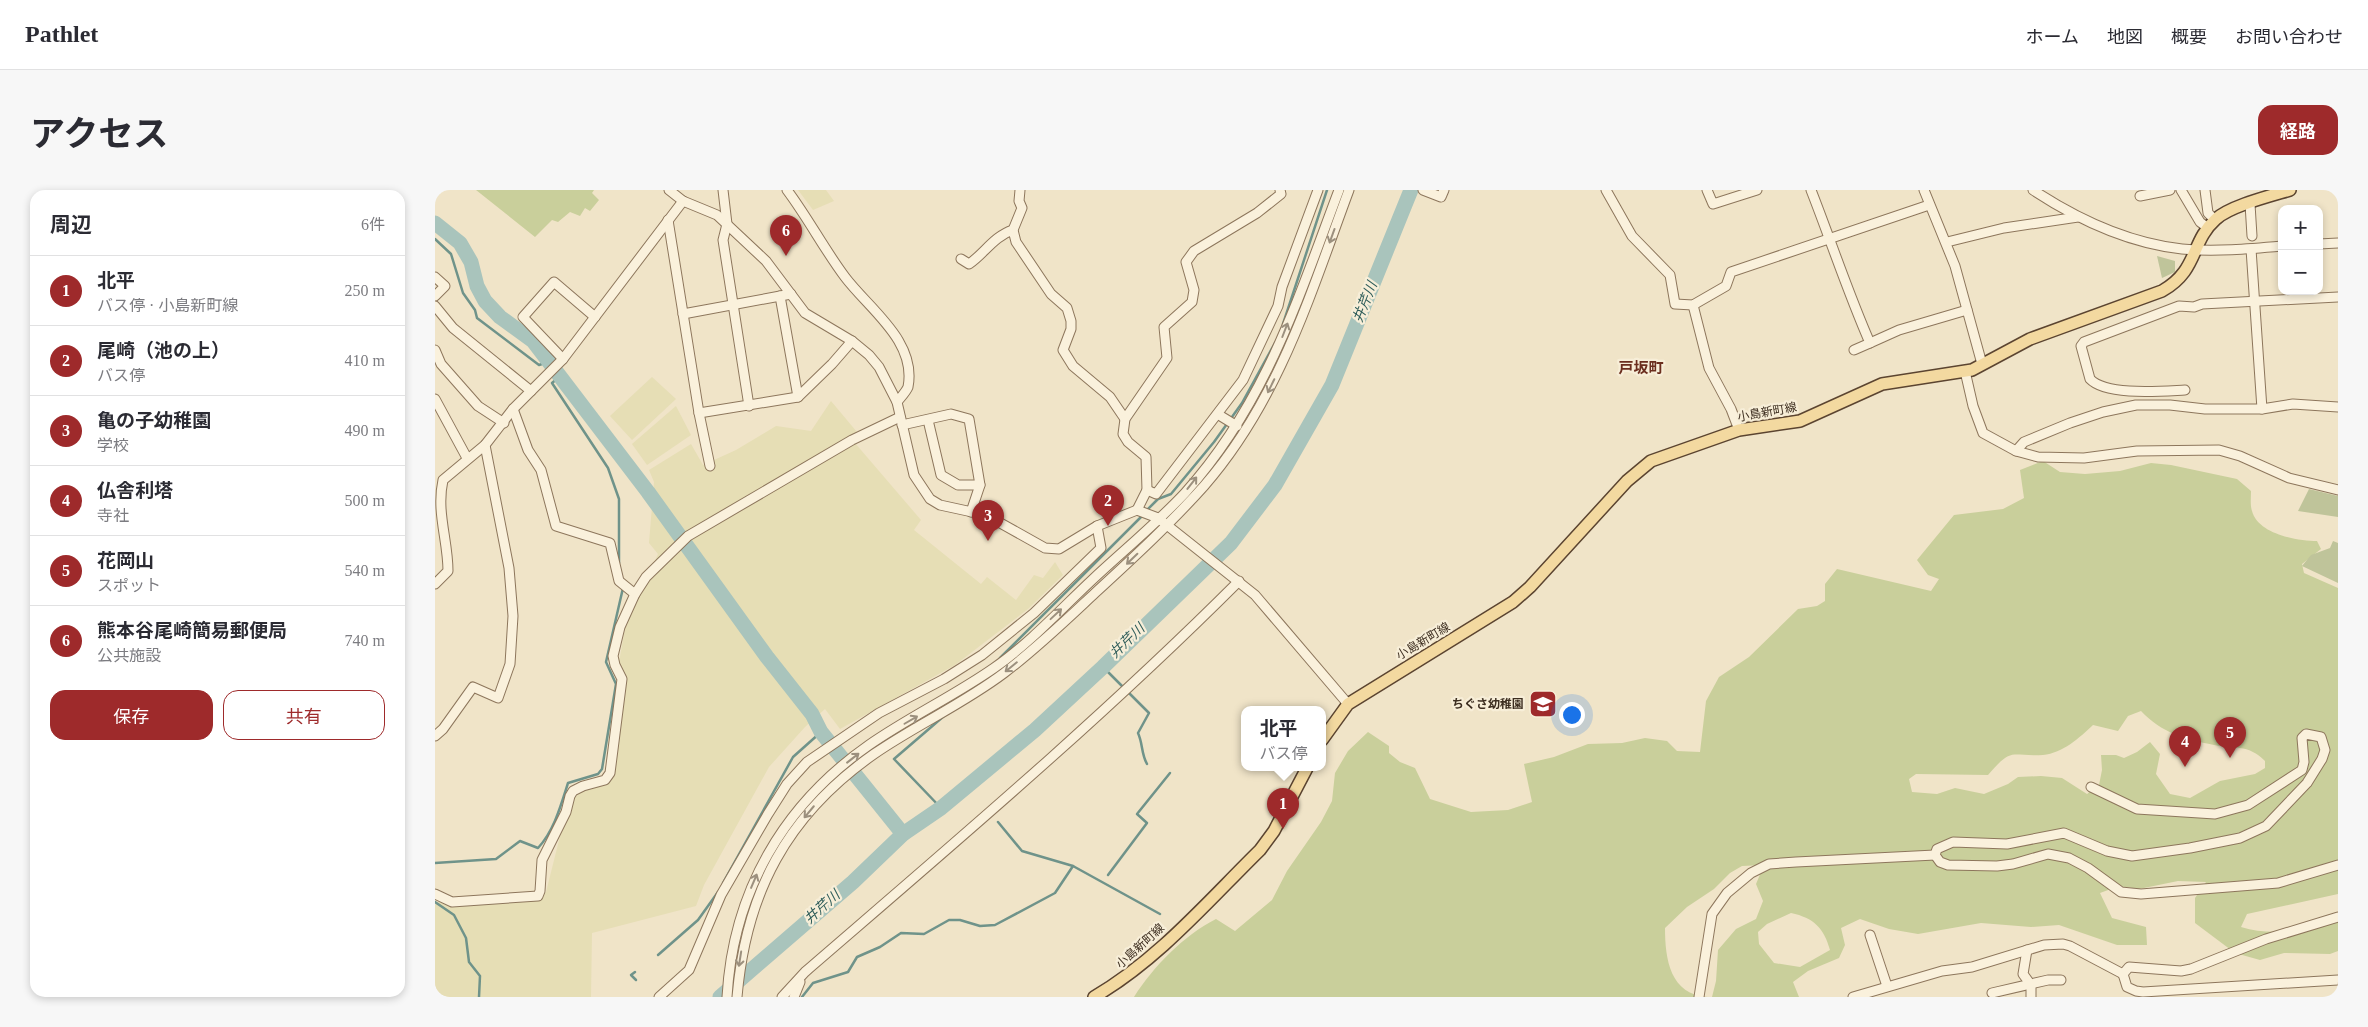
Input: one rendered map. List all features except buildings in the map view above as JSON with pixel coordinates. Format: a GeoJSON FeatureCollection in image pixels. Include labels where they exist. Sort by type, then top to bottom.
{"type":"FeatureCollection","features":[{"type":"Feature","properties":{"kind":"main road"},"geometry":{"type":"LineString","coordinates":[[2211,224],[2227,211],[2285,191]]}},
{"type":"Feature","properties":{"kind":"main road","name":"小島新町線"},"geometry":{"type":"LineString","coordinates":[[1326,734],[1348,704],[1513,602],[1530,587],[1643,466],[1671,452],[1739,430],[1799,421],[1882,384],[1965,371],[2030,340],[2162,292],[2180,278],[2190,266],[2211,224]]}},
{"type":"Feature","properties":{"kind":"main road","name":"小島新町線"},"geometry":{"type":"LineString","coordinates":[[1094,997],[1122,981],[1155,953],[1260,850],[1275,831],[1305,771]]}},
{"type":"Feature","properties":{"kind":"street"},"geometry":{"type":"LineString","coordinates":[[669,190],[683,202],[717,215],[766,261],[805,313],[852,341],[869,355],[879,367],[897,402],[914,475],[923,491],[940,505],[986,515],[1045,548],[1059,549],[1097,526],[1137,510],[1147,490],[1146,457],[1128,442],[1123,434],[1125,420],[1167,358],[1164,327],[1192,302],[1194,290],[1186,262],[1194,251],[1257,213],[1281,194],[1280,190]]}},
{"type":"Feature","properties":{"kind":"street"},"geometry":{"type":"LineString","coordinates":[[723,190],[727,224],[723,240],[749,406]]}},
{"type":"Feature","properties":{"kind":"street"},"geometry":{"type":"LineString","coordinates":[[787,190],[844,277],[886,324],[903,348],[907,361],[907,388],[897,402]]}},
{"type":"Feature","properties":{"kind":"street"},"geometry":{"type":"LineString","coordinates":[[1020,190],[1019,202],[1022,208],[1013,230],[1016,242],[1051,294],[1067,308],[1071,329],[1063,350],[1073,366],[1110,397],[1125,420]]}},
{"type":"Feature","properties":{"kind":"street"},"geometry":{"type":"LineString","coordinates":[[1147,490],[1156,494],[1219,415],[1243,380],[1278,306],[1282,287],[1318,190]]}},
{"type":"Feature","properties":{"kind":"street"},"geometry":{"type":"LineString","coordinates":[[727,997],[728,970],[737,927],[756,876],[790,818],[836,770],[869,745],[952,696],[997,666],[1185,493],[1237,426],[1275,356],[1339,190]]}},
{"type":"Feature","properties":{"kind":"street"},"geometry":{"type":"LineString","coordinates":[[737,997],[740,959],[748,923],[766,878],[793,831],[812,808],[843,778],[875,753],[967,699],[1003,674],[1039,645],[1167,525],[1229,455],[1248,429],[1266,396],[1297,330],[1349,190]]}},
{"type":"Feature","properties":{"kind":"street"},"geometry":{"type":"LineString","coordinates":[[1423,190],[1441,193]]}},
{"type":"Feature","properties":{"kind":"street"},"geometry":{"type":"LineString","coordinates":[[1606,190],[1632,236],[1670,275],[1675,304],[1693,305],[1726,286],[1731,272],[1929,205]]}},
{"type":"Feature","properties":{"kind":"street"},"geometry":{"type":"LineString","coordinates":[[1707,190],[1713,204],[1757,190]]}},
{"type":"Feature","properties":{"kind":"street"},"geometry":{"type":"LineString","coordinates":[[1811,190],[1830,238],[1857,317],[1870,343]]}},
{"type":"Feature","properties":{"kind":"street"},"geometry":{"type":"LineString","coordinates":[[1924,190],[1947,242],[1982,364]]}},
{"type":"Feature","properties":{"kind":"street"},"geometry":{"type":"LineString","coordinates":[[2033,190],[2078,217],[2146,242],[2197,249],[2278,246]]}},
{"type":"Feature","properties":{"kind":"street"},"geometry":{"type":"LineString","coordinates":[[2140,196],[2166,190]]}},
{"type":"Feature","properties":{"kind":"street"},"geometry":{"type":"LineString","coordinates":[[2181,190],[2200,222],[2211,224],[2205,190]]}},
{"type":"Feature","properties":{"kind":"street"},"geometry":{"type":"LineString","coordinates":[[441,521],[443,480],[467,458],[485,445],[505,423],[513,409],[562,360],[683,202]]}},
{"type":"Feature","properties":{"kind":"street"},"geometry":{"type":"LineString","coordinates":[[2250,204],[2252,236]]}},
{"type":"Feature","properties":{"kind":"street"},"geometry":{"type":"LineString","coordinates":[[1947,242],[2004,228],[2078,217]]}},
{"type":"Feature","properties":{"kind":"street"},"geometry":{"type":"LineString","coordinates":[[668,220],[699,413],[710,466]]}},
{"type":"Feature","properties":{"kind":"street"},"geometry":{"type":"LineString","coordinates":[[961,259],[969,264],[976,260],[981,251],[1007,232],[1013,230]]}},
{"type":"Feature","properties":{"kind":"street"},"geometry":{"type":"LineString","coordinates":[[2323,244],[2338,243]]}},
{"type":"Feature","properties":{"kind":"street"},"geometry":{"type":"LineString","coordinates":[[2251,248],[2262,409]]}},
{"type":"Feature","properties":{"kind":"street"},"geometry":{"type":"LineString","coordinates":[[435,277],[445,286],[435,296]]}},
{"type":"Feature","properties":{"kind":"street"},"geometry":{"type":"LineString","coordinates":[[562,360],[523,317],[554,282],[595,317]]}},
{"type":"Feature","properties":{"kind":"street"},"geometry":{"type":"LineString","coordinates":[[683,314],[791,294]]}},
{"type":"Feature","properties":{"kind":"street"},"geometry":{"type":"LineString","coordinates":[[780,296],[798,397]]}},
{"type":"Feature","properties":{"kind":"street"},"geometry":{"type":"LineString","coordinates":[[2185,390],[2128,390],[2093,383],[2090,379],[2081,346],[2085,342],[2179,306],[2194,308],[2202,304],[2338,297]]}},
{"type":"Feature","properties":{"kind":"street"},"geometry":{"type":"LineString","coordinates":[[1693,305],[1709,368],[1731,409],[1739,430]]}},
{"type":"Feature","properties":{"kind":"street"},"geometry":{"type":"LineString","coordinates":[[435,306],[453,328],[531,391]]}},
{"type":"Feature","properties":{"kind":"street"},"geometry":{"type":"LineString","coordinates":[[1278,306],[1294,309]]}},
{"type":"Feature","properties":{"kind":"street"},"geometry":{"type":"LineString","coordinates":[[1854,350],[1899,330],[1967,310]]}},
{"type":"Feature","properties":{"kind":"street"},"geometry":{"type":"LineString","coordinates":[[699,413],[798,397],[832,364],[852,341]]}},
{"type":"Feature","properties":{"kind":"street"},"geometry":{"type":"LineString","coordinates":[[435,350],[441,364],[478,406],[505,423]]}},
{"type":"Feature","properties":{"kind":"street"},"geometry":{"type":"LineString","coordinates":[[1965,371],[1973,406],[1983,433],[2015,451],[2038,457],[2084,458],[2137,451],[2219,450],[2240,456],[2289,478],[2338,490]]}},
{"type":"Feature","properties":{"kind":"street"},"geometry":{"type":"LineString","coordinates":[[435,399],[467,458]]}},
{"type":"Feature","properties":{"kind":"street"},"geometry":{"type":"LineString","coordinates":[[2015,451],[2024,442],[2070,423],[2103,412],[2136,405],[2170,405],[2205,409],[2262,409],[2293,404],[2338,407]]}},
{"type":"Feature","properties":{"kind":"street"},"geometry":{"type":"LineString","coordinates":[[513,409],[529,450],[541,470],[556,526],[610,543],[619,580],[624,587],[635,594]]}},
{"type":"Feature","properties":{"kind":"street"},"geometry":{"type":"LineString","coordinates":[[436,894],[453,902],[538,896],[542,860],[566,812],[573,791],[605,780],[610,773],[622,679],[613,656],[620,627],[635,594],[646,577],[688,536],[852,440],[901,421],[928,420],[951,414],[969,419],[980,485],[971,512]]}},
{"type":"Feature","properties":{"kind":"street"},"geometry":{"type":"LineString","coordinates":[[1219,415],[1237,426]]}},
{"type":"Feature","properties":{"kind":"street"},"geometry":{"type":"LineString","coordinates":[[928,420],[941,475],[959,485],[980,485]]}},
{"type":"Feature","properties":{"kind":"street"},"geometry":{"type":"LineString","coordinates":[[435,736],[443,729],[473,687],[498,698],[510,664],[513,616],[509,568],[485,445]]}},
{"type":"Feature","properties":{"kind":"street"},"geometry":{"type":"LineString","coordinates":[[435,506],[441,521],[448,558],[448,571],[435,584]]}},
{"type":"Feature","properties":{"kind":"street"},"geometry":{"type":"LineString","coordinates":[[1137,510],[1158,518],[1255,595],[1348,704]]}},
{"type":"Feature","properties":{"kind":"street"},"geometry":{"type":"LineString","coordinates":[[659,997],[689,970],[721,895],[787,784],[807,762],[841,737],[879,713],[960,670],[1004,637],[1033,613],[1101,548],[1097,526]]}},
{"type":"Feature","properties":{"kind":"street"},"geometry":{"type":"LineString","coordinates":[[782,997],[805,972],[1018,788],[1156,663],[1237,579]]}},
{"type":"Feature","properties":{"kind":"street"},"geometry":{"type":"LineString","coordinates":[[1935,855],[1937,849],[1953,842],[2007,844],[2064,833],[2107,852],[2132,856],[2190,848],[2240,838],[2266,826],[2297,795],[2322,759],[2325,746],[2321,737],[2306,734],[2302,738],[2305,762],[2302,770],[2248,805],[2227,812],[2171,813],[2137,810],[2091,787]]}},
{"type":"Feature","properties":{"kind":"street"},"geometry":{"type":"LineString","coordinates":[[1935,855],[1940,862],[1948,865],[1997,866],[2048,854],[2069,858],[2088,868],[2121,892],[2141,894],[2278,883],[2338,864]]}},
{"type":"Feature","properties":{"kind":"street"},"geometry":{"type":"LineString","coordinates":[[1699,997],[1712,914],[1727,894],[1751,873],[1769,864],[1935,855]]}},
{"type":"Feature","properties":{"kind":"street"},"geometry":{"type":"LineString","coordinates":[[2123,974],[2129,967],[2187,970],[2266,939],[2338,917]]}},
{"type":"Feature","properties":{"kind":"street"},"geometry":{"type":"LineString","coordinates":[[1870,935],[1887,986]]}},
{"type":"Feature","properties":{"kind":"street"},"geometry":{"type":"LineString","coordinates":[[1853,997],[1942,971],[1972,967],[2044,945],[2063,944],[2123,974],[2127,987],[2135,992],[2189,994],[2338,980]]}},
{"type":"Feature","properties":{"kind":"street"},"geometry":{"type":"LineString","coordinates":[[2027,950],[2023,974],[2031,985],[2031,997]]}},
{"type":"Feature","properties":{"kind":"street"},"geometry":{"type":"LineString","coordinates":[[794,997],[805,972]]}},
{"type":"Feature","properties":{"kind":"street"},"geometry":{"type":"LineString","coordinates":[[1992,993],[2061,980]]}},
{"type":"Feature","properties":{"kind":"shaded area"},"geometry":{"type":"Polygon","coordinates":[[[798,190],[826,190],[834,201],[813,210],[798,190]]]}},
{"type":"Feature","properties":{"kind":"shaded area"},"geometry":{"type":"Polygon","coordinates":[[[652,377],[676,399],[632,440],[610,416],[652,377]]]}},
{"type":"Feature","properties":{"kind":"shaded area"},"geometry":{"type":"Polygon","coordinates":[[[831,401],[857,432],[855,443],[921,520],[914,530],[981,584],[987,577],[1016,600],[1034,575],[1043,578],[1055,562],[1063,575],[1028,609],[955,665],[840,729],[825,709],[805,727],[769,767],[704,885],[696,906],[592,933],[591,997],[435,997],[435,902],[546,892],[562,828],[573,797],[589,788],[610,782],[627,678],[619,662],[626,623],[658,554],[649,543],[654,482],[649,470],[691,444],[703,465],[736,450],[776,426],[811,431],[831,401]]]}},
{"type":"Feature","properties":{"kind":"shaded area"},"geometry":{"type":"Polygon","coordinates":[[[676,406],[691,435],[647,465],[632,444],[676,406]]]}},
{"type":"Feature","properties":{"kind":"green space"},"geometry":{"type":"Polygon","coordinates":[[[476,190],[594,190],[592,193],[599,200],[590,211],[585,208],[580,216],[570,212],[558,222],[552,220],[535,237],[476,190]]]}},
{"type":"Feature","properties":{"kind":"green space"},"geometry":{"type":"Polygon","coordinates":[[[2157,256],[2175,261],[2175,272],[2162,278],[2157,256]]]}},
{"type":"Feature","properties":{"kind":"green space"},"geometry":{"type":"Polygon","coordinates":[[[2043,461],[2060,472],[2085,474],[2120,471],[2151,463],[2171,465],[2237,479],[2251,491],[2252,511],[2262,525],[2270,531],[2289,538],[2317,541],[2321,549],[2302,564],[2304,573],[2338,588],[2338,894],[2247,914],[2241,927],[2265,932],[2278,932],[2314,927],[2338,920],[2338,951],[2330,954],[2284,953],[2260,960],[2235,953],[2195,923],[2195,898],[2206,882],[2178,881],[2139,889],[2119,886],[2100,893],[2112,918],[2146,927],[2147,945],[2117,945],[2059,925],[2031,927],[1981,923],[1918,934],[1889,929],[1860,919],[1841,928],[1845,945],[1839,958],[1808,971],[1793,982],[1799,997],[1712,997],[1716,981],[1718,950],[1736,929],[1756,919],[1763,901],[1756,884],[1764,865],[1742,866],[1730,873],[1714,889],[1687,907],[1665,928],[1666,952],[1672,973],[1685,990],[1695,995],[1708,997],[1134,997],[1160,963],[1192,934],[1216,919],[1235,931],[1272,900],[1287,871],[1321,822],[1332,801],[1335,773],[1348,751],[1368,732],[1389,746],[1389,753],[1400,762],[1415,768],[1430,799],[1471,812],[1508,810],[1532,802],[1524,764],[1554,757],[1588,744],[1622,743],[1645,738],[1667,741],[1677,751],[1700,752],[1706,701],[1719,677],[1749,657],[1798,609],[1817,606],[1825,601],[1825,584],[1837,569],[1931,591],[1939,579],[1928,575],[1917,560],[1954,515],[2003,509],[2024,498],[2020,470],[2043,461]],[[2141,711],[2128,716],[2118,731],[2093,725],[2076,740],[2050,754],[2008,756],[1988,775],[1916,774],[1909,779],[1912,792],[1937,794],[1955,788],[1984,794],[2008,784],[2018,777],[2041,776],[2062,778],[2087,794],[2099,785],[2102,770],[2101,755],[2116,755],[2124,758],[2137,752],[2150,742],[2160,754],[2156,774],[2170,794],[2190,798],[2220,781],[2255,774],[2265,768],[2265,761],[2253,752],[2241,748],[2214,745],[2174,734],[2157,725],[2141,711]],[[1791,913],[1767,924],[1758,932],[1759,944],[1774,963],[1800,967],[1830,950],[1825,936],[1817,925],[1806,918],[1791,913]]]}},
{"type":"Feature","properties":{"kind":"green space"},"geometry":{"type":"Polygon","coordinates":[[[2309,489],[2338,496],[2338,517],[2298,511],[2309,489]]]}},
{"type":"Feature","properties":{"kind":"green space"},"geometry":{"type":"Polygon","coordinates":[[[2333,541],[2338,543],[2338,583],[2302,566],[2311,555],[2330,548],[2333,541]]]}},
{"type":"Feature","properties":{"kind":"waterway"},"geometry":{"type":"LineString","coordinates":[[1283,324],[1327,190]]}},
{"type":"Feature","properties":{"kind":"waterway","name":"井芹川"},"geometry":{"type":"LineString","coordinates":[[720,997],[853,882],[903,834],[941,808],[1035,730],[1231,543],[1275,485],[1332,385],[1411,190]]}},
{"type":"Feature","properties":{"kind":"waterway"},"geometry":{"type":"LineString","coordinates":[[435,223],[460,243],[471,262],[477,286],[485,301],[500,317],[533,341],[648,492],[767,657],[812,714],[821,732],[903,834]]}},
{"type":"Feature","properties":{"kind":"waterway"},"geometry":{"type":"LineString","coordinates":[[435,239],[451,254],[463,293],[475,310],[477,318],[539,365],[548,362]]}},
{"type":"Feature","properties":{"kind":"waterway"},"geometry":{"type":"LineString","coordinates":[[1146,511],[1158,499],[1171,494],[1214,442],[1242,403],[1275,343]]}},
{"type":"Feature","properties":{"kind":"waterway"},"geometry":{"type":"LineString","coordinates":[[559,377],[552,383],[608,468],[619,499],[619,563]]}},
{"type":"Feature","properties":{"kind":"waterway"},"geometry":{"type":"LineString","coordinates":[[1000,658],[1143,515]]}},
{"type":"Feature","properties":{"kind":"waterway"},"geometry":{"type":"LineString","coordinates":[[435,863],[496,859],[520,841],[538,848],[553,826],[568,783],[598,774],[602,769],[616,684],[606,662],[623,588]]}},
{"type":"Feature","properties":{"kind":"waterway"},"geometry":{"type":"LineString","coordinates":[[1103,667],[1124,688]]}},
{"type":"Feature","properties":{"kind":"waterway"},"geometry":{"type":"LineString","coordinates":[[966,694],[976,684]]}},
{"type":"Feature","properties":{"kind":"waterway"},"geometry":{"type":"LineString","coordinates":[[1128,692],[1149,713],[1138,733],[1147,764]]}},
{"type":"Feature","properties":{"kind":"waterway"},"geometry":{"type":"LineString","coordinates":[[941,808],[894,759],[944,716]]}},
{"type":"Feature","properties":{"kind":"waterway"},"geometry":{"type":"LineString","coordinates":[[723,883],[793,757],[821,732]]}},
{"type":"Feature","properties":{"kind":"waterway"},"geometry":{"type":"LineString","coordinates":[[1108,875],[1147,823],[1137,814],[1170,773]]}},
{"type":"Feature","properties":{"kind":"waterway"},"geometry":{"type":"LineString","coordinates":[[998,822],[1022,851],[1073,866]]}},
{"type":"Feature","properties":{"kind":"waterway"},"geometry":{"type":"LineString","coordinates":[[802,997],[813,983],[848,972],[857,957],[880,947],[901,933],[924,934],[949,920],[960,920],[980,926],[995,925],[1055,893],[1073,866],[1160,914]]}},
{"type":"Feature","properties":{"kind":"waterway"},"geometry":{"type":"LineString","coordinates":[[658,955],[698,920],[718,892]]}},
{"type":"Feature","properties":{"kind":"waterway"},"geometry":{"type":"LineString","coordinates":[[435,902],[454,915],[466,938],[469,962],[480,976],[479,997]]}},
{"type":"Feature","properties":{"kind":"waterway"},"geometry":{"type":"LineString","coordinates":[[635,972],[631,975],[636,980]]}},
{"type":"Feature","properties":{"kind":"place","name":"熊本谷尾崎簡易郵便局"},"geometry":{"type":"Point","coordinates":[786,256]}},
{"type":"Feature","properties":{"kind":"place","name":"尾崎（池の上）"},"geometry":{"type":"Point","coordinates":[1108,526]}},
{"type":"Feature","properties":{"kind":"place","name":"亀の子幼稚園"},"geometry":{"type":"Point","coordinates":[988,541]}},
{"type":"Feature","properties":{"kind":"place","name":"ちぐさ幼稚園"},"geometry":{"type":"Point","coordinates":[1543,704]}},
{"type":"Feature","properties":{"kind":"place","name":"花岡山"},"geometry":{"type":"Point","coordinates":[2230,758]}},
{"type":"Feature","properties":{"kind":"place","name":"仏舎利塔"},"geometry":{"type":"Point","coordinates":[2185,767]}},
{"type":"Feature","properties":{"kind":"place","name":"北平"},"geometry":{"type":"Point","coordinates":[1283,829]}},
{"type":"Feature","properties":{"kind":"district","name":"戸坂町"},"geometry":{"type":"Point","coordinates":[1641,368]}}]}
